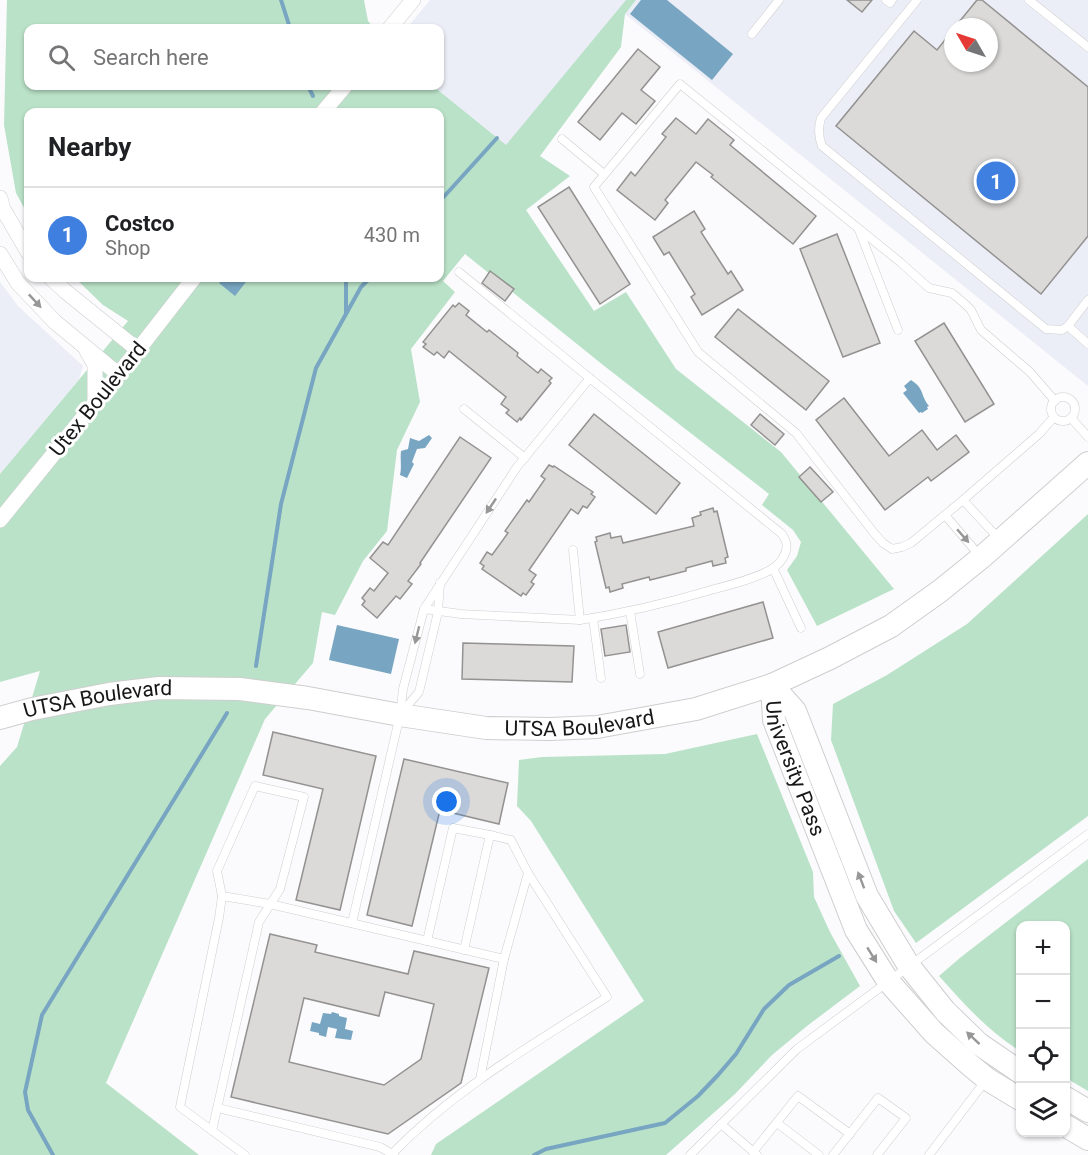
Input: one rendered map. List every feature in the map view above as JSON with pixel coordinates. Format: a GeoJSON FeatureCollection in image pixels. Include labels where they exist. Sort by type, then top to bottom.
{"type":"FeatureCollection","features":[{"type":"Feature","properties":{"kind":"main road","name":"UTSA Boulevard"},"geometry":{"type":"LineString","coordinates":[[0,718],[32,709],[109,694],[159,688],[240,689],[486,728],[597,727],[696,709],[772,685],[891,626],[982,557],[1088,463]]}},
{"type":"Feature","properties":{"kind":"main road","name":"University Pass"},"geometry":{"type":"LineString","coordinates":[[772,685],[795,711],[867,896],[909,966],[945,1011],[979,1044],[1016,1069]]}},
{"type":"Feature","properties":{"kind":"main road","name":"University Pass"},"geometry":{"type":"LineString","coordinates":[[772,685],[775,723],[856,930],[888,981],[934,1033],[987,1079],[1016,1097]]}},
{"type":"Feature","properties":{"kind":"main road"},"geometry":{"type":"LineString","coordinates":[[1070,1101],[1088,1111]]}},
{"type":"Feature","properties":{"kind":"main road"},"geometry":{"type":"LineString","coordinates":[[1070,1129],[1088,1139]]}},
{"type":"Feature","properties":{"kind":"street"},"geometry":{"type":"LineString","coordinates":[[393,24],[413,0]]}},
{"type":"Feature","properties":{"kind":"street"},"geometry":{"type":"LineString","coordinates":[[326,108],[342,90]]}},
{"type":"Feature","properties":{"kind":"street"},"geometry":{"type":"LineString","coordinates":[[0,198],[3,209],[24,245]]}},
{"type":"Feature","properties":{"kind":"street"},"geometry":{"type":"LineString","coordinates":[[0,254],[18,283],[55,322],[118,374]]}},
{"type":"Feature","properties":{"kind":"street"},"geometry":{"type":"LineString","coordinates":[[55,282],[138,350]]}},
{"type":"Feature","properties":{"kind":"street","name":"Utex Boulevard"},"geometry":{"type":"LineString","coordinates":[[0,520],[191,282]]}},
{"type":"Feature","properties":{"kind":"street"},"geometry":{"type":"LineString","coordinates":[[81,344],[95,365],[95,403]]}},
{"type":"Feature","properties":{"kind":"lane"},"geometry":{"type":"LineString","coordinates":[[752,34],[779,0]]}},
{"type":"Feature","properties":{"kind":"lane"},"geometry":{"type":"LineString","coordinates":[[885,0],[890,3],[892,0]]}},
{"type":"Feature","properties":{"kind":"lane"},"geometry":{"type":"LineString","coordinates":[[917,0],[821,118],[818,126],[822,146],[1046,329],[1062,330],[1068,326],[1088,300]]}},
{"type":"Feature","properties":{"kind":"lane"},"geometry":{"type":"LineString","coordinates":[[1029,0],[1088,47]]}},
{"type":"Feature","properties":{"kind":"lane"},"geometry":{"type":"LineString","coordinates":[[1054,417],[1040,434],[911,543],[892,549],[883,543],[796,433],[698,352],[594,187],[680,84],[929,288],[952,293],[971,310],[981,330],[1030,372],[1055,401]]}},
{"type":"Feature","properties":{"kind":"lane"},"geometry":{"type":"LineString","coordinates":[[562,139],[604,174]]}},
{"type":"Feature","properties":{"kind":"lane"},"geometry":{"type":"LineString","coordinates":[[858,228],[898,330]]}},
{"type":"Feature","properties":{"kind":"lane"},"geometry":{"type":"LineString","coordinates":[[424,609],[461,614],[580,620],[593,618],[655,606],[741,581],[773,568],[781,561],[787,543],[782,534],[459,272]]}},
{"type":"Feature","properties":{"kind":"lane"},"geometry":{"type":"LineString","coordinates":[[1068,326],[1088,344]]}},
{"type":"Feature","properties":{"kind":"lane"},"geometry":{"type":"LineString","coordinates":[[352,924],[400,714],[403,689],[424,609],[525,458],[590,378]]}},
{"type":"Feature","properties":{"kind":"lane"},"geometry":{"type":"LineString","coordinates":[[1064,398],[1072,401],[1075,410],[1071,418],[1062,421],[1054,417],[1051,409],[1055,401],[1064,398]]}},
{"type":"Feature","properties":{"kind":"lane"},"geometry":{"type":"LineString","coordinates":[[464,409],[525,458]]}},
{"type":"Feature","properties":{"kind":"lane"},"geometry":{"type":"LineString","coordinates":[[1071,418],[1088,437]]}},
{"type":"Feature","properties":{"kind":"lane"},"geometry":{"type":"LineString","coordinates":[[963,500],[1001,541]]}},
{"type":"Feature","properties":{"kind":"lane"},"geometry":{"type":"LineString","coordinates":[[945,515],[982,557]]}},
{"type":"Feature","properties":{"kind":"lane"},"geometry":{"type":"LineString","coordinates":[[573,550],[580,620]]}},
{"type":"Feature","properties":{"kind":"lane"},"geometry":{"type":"LineString","coordinates":[[773,568],[801,628]]}},
{"type":"Feature","properties":{"kind":"lane"},"geometry":{"type":"LineString","coordinates":[[400,714],[419,692],[438,612],[440,582]]}},
{"type":"Feature","properties":{"kind":"lane"},"geometry":{"type":"LineString","coordinates":[[630,611],[640,674]]}},
{"type":"Feature","properties":{"kind":"lane"},"geometry":{"type":"LineString","coordinates":[[593,618],[601,678]]}},
{"type":"Feature","properties":{"kind":"lane"},"geometry":{"type":"LineString","coordinates":[[212,1131],[259,922],[280,889],[304,797],[255,786],[217,871],[222,896],[219,918],[180,1107],[212,1131],[246,1155]]}},
{"type":"Feature","properties":{"kind":"lane"},"geometry":{"type":"LineString","coordinates":[[218,1108],[380,1147],[392,1154],[426,1122],[480,1078],[607,997],[528,873],[511,840],[453,828],[428,941]]}},
{"type":"Feature","properties":{"kind":"lane"},"geometry":{"type":"LineString","coordinates":[[690,1155],[797,1049],[1088,834]]}},
{"type":"Feature","properties":{"kind":"lane"},"geometry":{"type":"LineString","coordinates":[[464,950],[490,835]]}},
{"type":"Feature","properties":{"kind":"lane"},"geometry":{"type":"LineString","coordinates":[[480,1078],[504,959],[528,873]]}},
{"type":"Feature","properties":{"kind":"lane"},"geometry":{"type":"LineString","coordinates":[[222,896],[270,904],[504,959]]}},
{"type":"Feature","properties":{"kind":"lane"},"geometry":{"type":"LineString","coordinates":[[929,1155],[987,1079]]}},
{"type":"Feature","properties":{"kind":"lane"},"geometry":{"type":"LineString","coordinates":[[721,1124],[755,1153],[798,1096],[850,1134]]}},
{"type":"Feature","properties":{"kind":"lane"},"geometry":{"type":"LineString","coordinates":[[833,1155],[878,1098],[906,1118],[877,1155]]}},
{"type":"Feature","properties":{"kind":"lane"},"geometry":{"type":"LineString","coordinates":[[777,1123],[819,1155]]}},
{"type":"Feature","properties":{"kind":"shaded area"},"geometry":{"type":"Polygon","coordinates":[[[430,0],[1088,0],[1088,386],[625,14],[514,152],[438,90],[444,90],[444,24],[410,24],[430,0]]]}},
{"type":"Feature","properties":{"kind":"shaded area"},"geometry":{"type":"Polygon","coordinates":[[[0,282],[18,306],[83,366],[79,379],[0,474],[0,282]]]}},
{"type":"Feature","properties":{"kind":"green space"},"geometry":{"type":"Polygon","coordinates":[[[7,0],[364,0],[371,24],[24,24],[24,90],[438,90],[506,145],[626,0],[636,0],[625,14],[621,47],[540,156],[570,176],[526,210],[594,311],[626,292],[676,369],[781,452],[894,589],[817,626],[787,570],[797,556],[801,542],[793,530],[762,505],[769,494],[465,254],[444,280],[444,108],[24,108],[24,208],[16,193],[4,125],[7,0]]]}},
{"type":"Feature","properties":{"kind":"green space"},"geometry":{"type":"Polygon","coordinates":[[[79,282],[444,282],[455,292],[411,349],[420,402],[397,450],[387,531],[363,561],[335,615],[322,612],[313,663],[265,719],[106,1083],[199,1155],[0,1155],[0,766],[17,747],[40,671],[0,682],[0,474],[128,321],[103,305],[79,282]]]}},
{"type":"Feature","properties":{"kind":"green space"},"geometry":{"type":"Polygon","coordinates":[[[1088,514],[1088,816],[916,943],[894,911],[831,740],[833,704],[887,675],[967,624],[1088,514]]]}},
{"type":"Feature","properties":{"kind":"green space"},"geometry":{"type":"Polygon","coordinates":[[[757,734],[813,872],[814,897],[830,932],[860,986],[772,1055],[735,1094],[666,1155],[431,1155],[436,1144],[644,1001],[531,821],[517,806],[519,760],[542,757],[665,754],[757,734]]]}},
{"type":"Feature","properties":{"kind":"green space"},"geometry":{"type":"Polygon","coordinates":[[[1088,859],[1088,1091],[1070,1080],[1070,921],[1016,921],[1016,1048],[987,1026],[939,976],[1088,859]]]}},
{"type":"Feature","properties":{"kind":"water"},"geometry":{"type":"Polygon","coordinates":[[[641,0],[667,0],[733,54],[712,80],[630,14],[641,0]]]}},
{"type":"Feature","properties":{"kind":"water"},"geometry":{"type":"Polygon","coordinates":[[[220,282],[246,282],[235,296],[220,282]]]}},
{"type":"Feature","properties":{"kind":"water"},"geometry":{"type":"Polygon","coordinates":[[[911,380],[918,386],[929,406],[922,413],[919,413],[903,393],[907,390],[904,386],[911,380]]]}},
{"type":"Feature","properties":{"kind":"water"},"geometry":{"type":"Polygon","coordinates":[[[429,435],[432,438],[425,448],[417,449],[412,462],[414,464],[407,478],[400,475],[401,451],[408,449],[410,438],[419,441],[429,435]]]}},
{"type":"Feature","properties":{"kind":"water"},"geometry":{"type":"Polygon","coordinates":[[[337,625],[399,639],[391,674],[329,660],[337,625]]]}},
{"type":"Feature","properties":{"kind":"water"},"geometry":{"type":"Polygon","coordinates":[[[332,1012],[347,1018],[345,1029],[353,1031],[351,1040],[335,1038],[337,1029],[328,1027],[326,1037],[310,1031],[312,1022],[320,1024],[323,1013],[331,1014],[332,1012]]]}},
{"type":"Feature","properties":{"kind":"building"},"geometry":{"type":"Polygon","coordinates":[[[847,0],[872,0],[862,12],[847,0]]]}},
{"type":"Feature","properties":{"kind":"building"},"geometry":{"type":"Polygon","coordinates":[[[977,0],[982,0],[1088,87],[1088,236],[1041,294],[836,126],[914,31],[937,50],[944,41],[944,72],[998,72],[998,18],[962,18],[977,0]]]}},
{"type":"Feature","properties":{"kind":"building"},"geometry":{"type":"Polygon","coordinates":[[[638,49],[660,67],[641,90],[655,101],[636,124],[622,113],[600,140],[578,122],[638,49]]]}},
{"type":"Feature","properties":{"kind":"building"},"geometry":{"type":"Polygon","coordinates":[[[676,118],[696,134],[708,119],[734,140],[730,145],[816,216],[793,244],[696,162],[665,200],[668,203],[655,220],[617,190],[631,172],[635,176],[666,137],[662,134],[676,118]]]}},
{"type":"Feature","properties":{"kind":"building"},"geometry":{"type":"Polygon","coordinates":[[[569,187],[630,284],[600,304],[538,207],[569,187]]]}},
{"type":"Feature","properties":{"kind":"building"},"geometry":{"type":"Polygon","coordinates":[[[694,211],[705,229],[701,232],[728,274],[731,271],[743,290],[702,315],[691,297],[695,294],[669,252],[664,255],[653,237],[694,211]]]}},
{"type":"Feature","properties":{"kind":"building"},"geometry":{"type":"Polygon","coordinates":[[[837,234],[880,343],[843,357],[800,249],[837,234]]]}},
{"type":"Feature","properties":{"kind":"building"},"geometry":{"type":"Polygon","coordinates":[[[490,271],[514,289],[505,301],[482,283],[490,271]]]}},
{"type":"Feature","properties":{"kind":"building"},"geometry":{"type":"Polygon","coordinates":[[[459,303],[469,311],[466,315],[487,332],[489,330],[518,353],[517,356],[538,373],[541,369],[552,378],[549,381],[551,383],[521,420],[520,418],[517,422],[506,413],[509,410],[501,404],[506,397],[449,351],[444,358],[437,352],[434,355],[423,347],[426,344],[423,342],[453,305],[455,307],[459,303]]]}},
{"type":"Feature","properties":{"kind":"building"},"geometry":{"type":"Polygon","coordinates":[[[738,309],[829,381],[806,410],[715,337],[738,309]]]}},
{"type":"Feature","properties":{"kind":"building"},"geometry":{"type":"Polygon","coordinates":[[[944,323],[994,404],[965,422],[915,341],[944,323]]]}},
{"type":"Feature","properties":{"kind":"building"},"geometry":{"type":"Polygon","coordinates":[[[844,398],[889,456],[922,430],[937,450],[956,435],[969,452],[931,481],[928,477],[885,510],[816,420],[844,398]]]}},
{"type":"Feature","properties":{"kind":"building"},"geometry":{"type":"Polygon","coordinates":[[[594,414],[680,483],[656,514],[569,445],[594,414]]]}},
{"type":"Feature","properties":{"kind":"building"},"geometry":{"type":"Polygon","coordinates":[[[760,414],[784,434],[775,445],[751,425],[760,414]]]}},
{"type":"Feature","properties":{"kind":"building"},"geometry":{"type":"Polygon","coordinates":[[[460,437],[491,458],[408,581],[412,584],[400,599],[396,596],[377,618],[362,605],[365,601],[362,598],[370,588],[374,591],[388,573],[370,558],[383,542],[388,545],[460,437]]]}},
{"type":"Feature","properties":{"kind":"building"},"geometry":{"type":"Polygon","coordinates":[[[549,465],[593,492],[591,494],[595,497],[587,508],[583,506],[578,514],[571,509],[529,570],[536,575],[531,582],[534,584],[526,595],[523,593],[521,596],[482,569],[484,566],[480,563],[487,552],[492,555],[508,533],[505,531],[545,479],[541,476],[549,465]]]}},
{"type":"Feature","properties":{"kind":"building"},"geometry":{"type":"Polygon","coordinates":[[[810,467],[833,492],[821,502],[799,477],[810,467]]]}},
{"type":"Feature","properties":{"kind":"building"},"geometry":{"type":"Polygon","coordinates":[[[713,508],[714,512],[717,511],[728,557],[725,558],[726,563],[713,566],[712,561],[686,568],[686,571],[622,584],[623,588],[610,592],[609,587],[606,588],[595,542],[596,537],[610,533],[611,538],[621,536],[623,543],[694,526],[692,518],[701,515],[700,512],[713,508]]]}},
{"type":"Feature","properties":{"kind":"building"},"geometry":{"type":"Polygon","coordinates":[[[763,602],[773,638],[668,668],[658,632],[763,602]]]}},
{"type":"Feature","properties":{"kind":"building"},"geometry":{"type":"Polygon","coordinates":[[[626,625],[630,652],[605,656],[601,629],[626,625]]]}},
{"type":"Feature","properties":{"kind":"building"},"geometry":{"type":"Polygon","coordinates":[[[463,643],[574,646],[572,682],[462,679],[463,643]]]}},
{"type":"Feature","properties":{"kind":"building"},"geometry":{"type":"Polygon","coordinates":[[[273,732],[376,756],[340,910],[296,900],[323,789],[263,775],[273,732]]]}},
{"type":"Feature","properties":{"kind":"building"},"geometry":{"type":"Polygon","coordinates":[[[404,759],[508,783],[499,824],[440,810],[412,926],[367,915],[404,759]]]}},
{"type":"Feature","properties":{"kind":"building"},"geometry":{"type":"Polygon","coordinates":[[[270,934],[317,945],[315,952],[408,974],[414,951],[489,968],[461,1083],[388,1134],[231,1097],[270,934]],[[385,992],[379,1016],[304,998],[289,1062],[384,1085],[421,1059],[434,1004],[385,992]]]}},
{"type":"Feature","properties":{"kind":"waterway"},"geometry":{"type":"LineString","coordinates":[[281,0],[289,24]]}},
{"type":"Feature","properties":{"kind":"waterway"},"geometry":{"type":"LineString","coordinates":[[310,90],[313,96]]}},
{"type":"Feature","properties":{"kind":"waterway"},"geometry":{"type":"LineString","coordinates":[[444,197],[497,138]]}},
{"type":"Feature","properties":{"kind":"waterway"},"geometry":{"type":"LineString","coordinates":[[346,282],[346,313]]}},
{"type":"Feature","properties":{"kind":"waterway"},"geometry":{"type":"LineString","coordinates":[[256,666],[281,504],[316,368],[361,287],[366,282]]}},
{"type":"Feature","properties":{"kind":"waterway"},"geometry":{"type":"LineString","coordinates":[[53,1155],[28,1110],[25,1092],[42,1015],[227,713]]}},
{"type":"Feature","properties":{"kind":"waterway"},"geometry":{"type":"LineString","coordinates":[[534,1155],[546,1149],[665,1123],[698,1096],[718,1075],[736,1054],[764,1009],[789,985],[839,956]]}},
{"type":"Feature","properties":{"kind":"place","name":"Costco"},"geometry":{"type":"Point","coordinates":[996,181]}}]}
